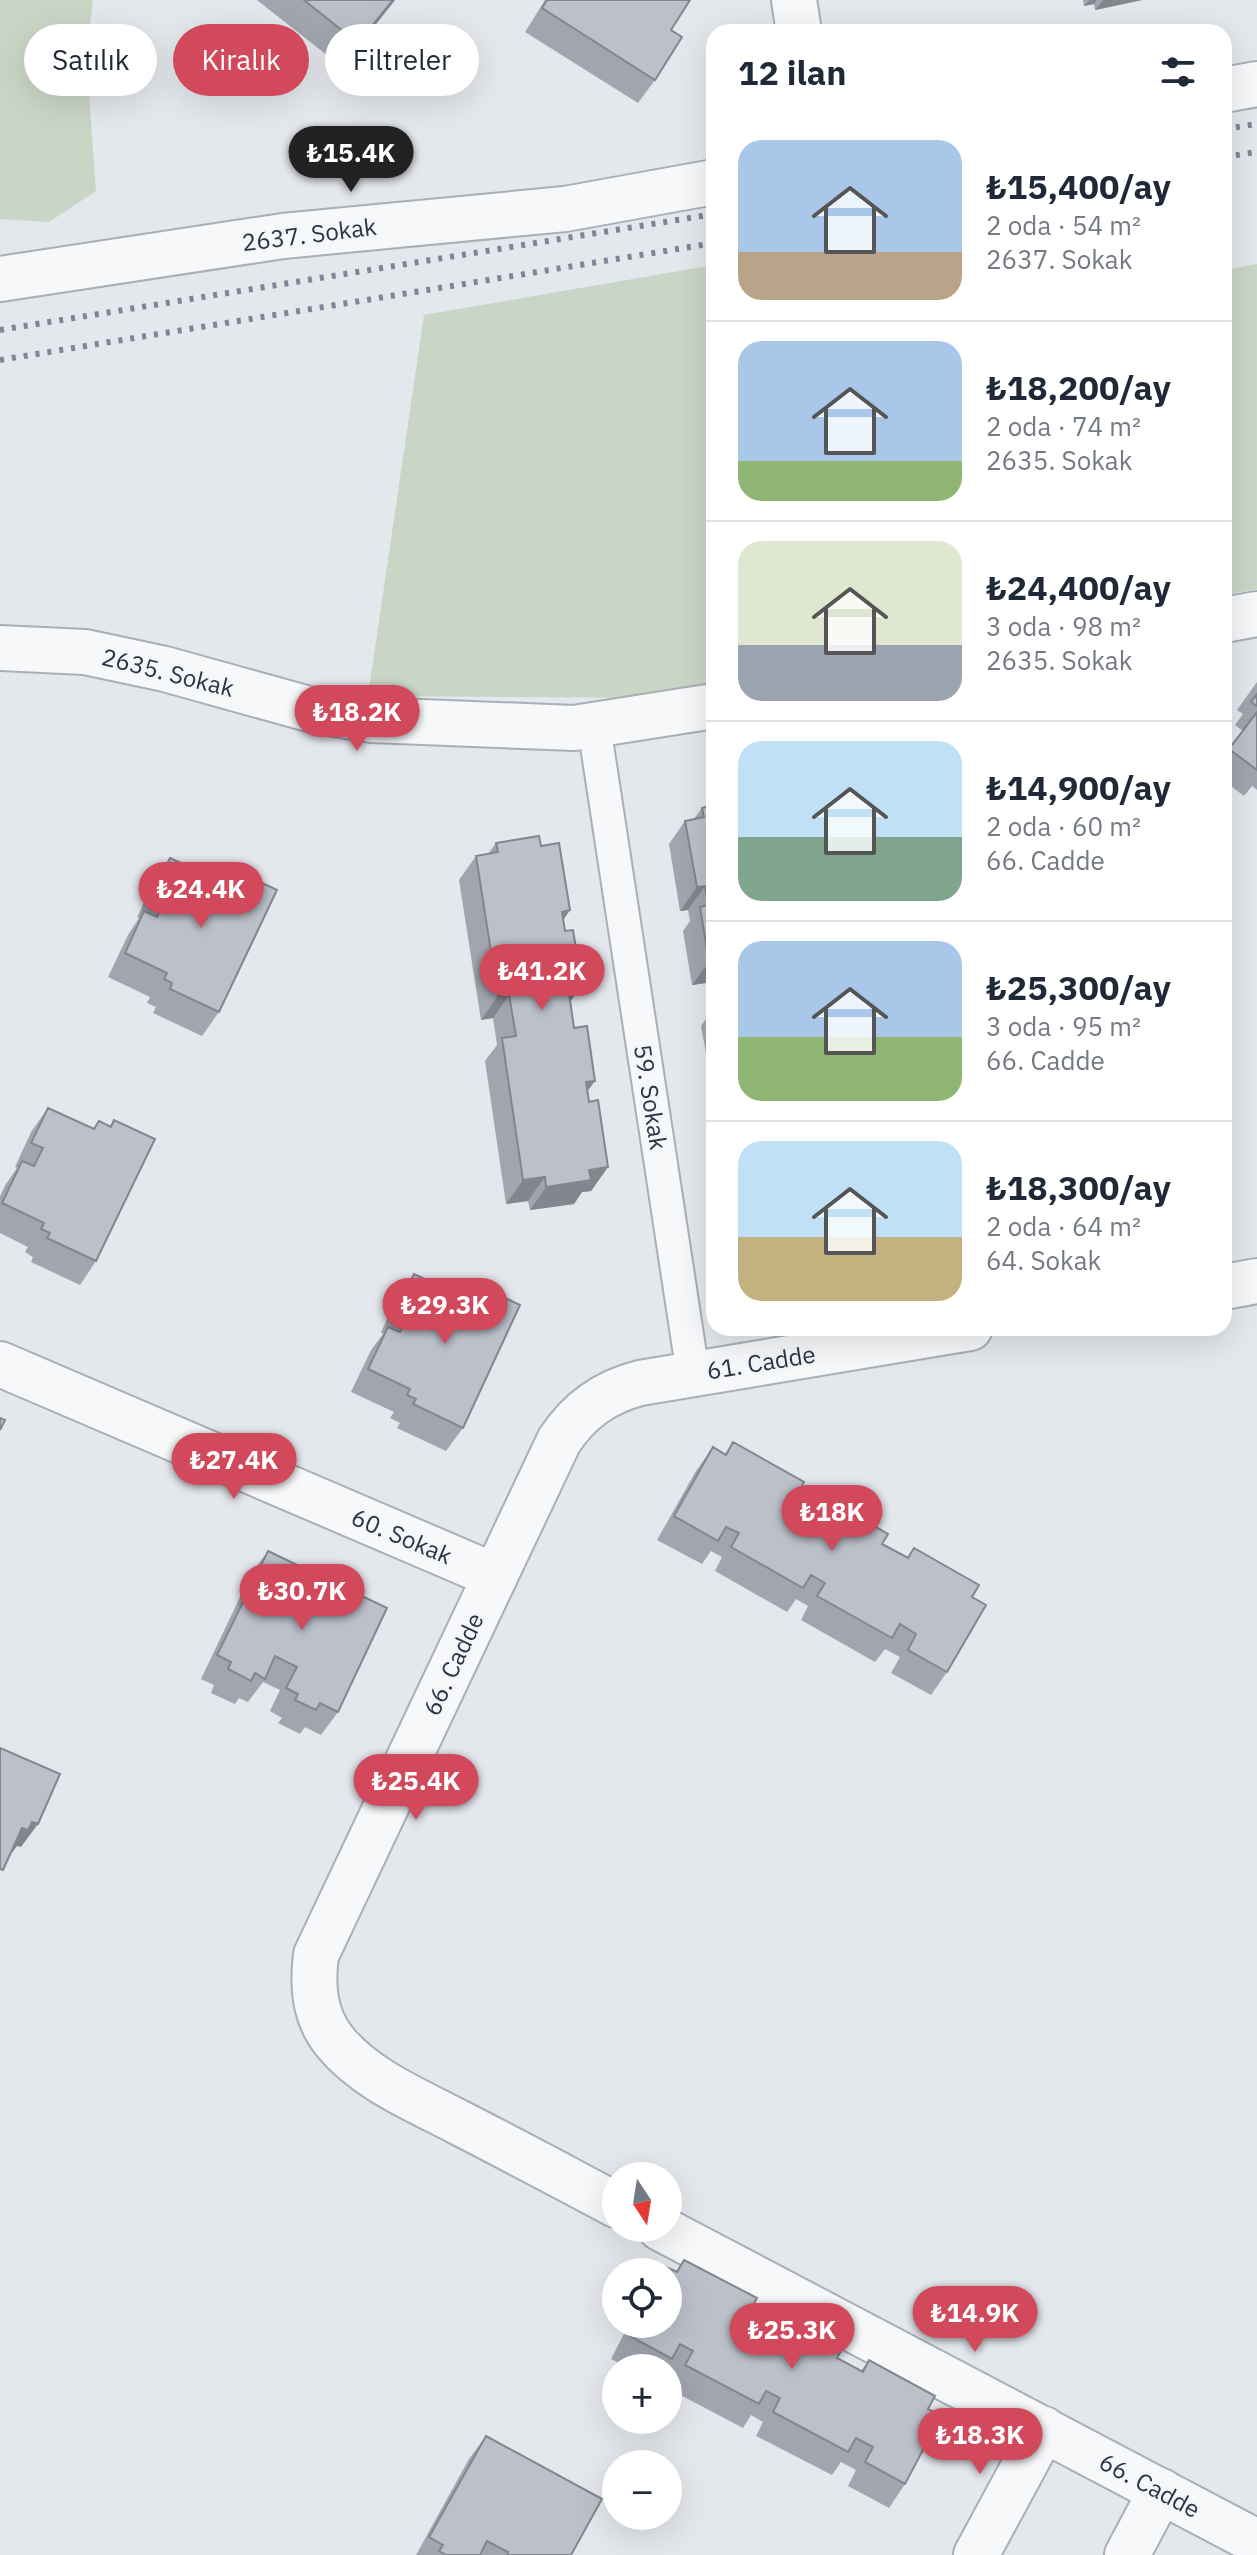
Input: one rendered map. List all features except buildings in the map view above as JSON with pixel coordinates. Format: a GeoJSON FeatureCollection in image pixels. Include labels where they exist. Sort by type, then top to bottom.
{"type":"FeatureCollection","features":[{"type":"Feature","properties":{"kind":"street"},"geometry":{"type":"LineString","coordinates":[[794,0],[798,24]]}},
{"type":"Feature","properties":{"kind":"street"},"geometry":{"type":"LineString","coordinates":[[1232,89],[1257,84]]}},
{"type":"Feature","properties":{"kind":"street","name":"2637. Sokak"},"geometry":{"type":"LineString","coordinates":[[0,279],[283,236],[565,209],[706,183]]}},
{"type":"Feature","properties":{"kind":"street"},"geometry":{"type":"LineString","coordinates":[[1232,619],[1257,614]]}},
{"type":"Feature","properties":{"kind":"street","name":"2635. Sokak"},"geometry":{"type":"LineString","coordinates":[[0,648],[85,652],[165,669],[316,711],[372,720],[549,728],[594,726],[706,707]]}},
{"type":"Feature","properties":{"kind":"street","name":"59. Sokak"},"geometry":{"type":"LineString","coordinates":[[594,726],[693,1374]]}},
{"type":"Feature","properties":{"kind":"street"},"geometry":{"type":"LineString","coordinates":[[1232,1286],[1257,1281]]}},
{"type":"Feature","properties":{"kind":"street","name":"61. Cadde"},"geometry":{"type":"LineString","coordinates":[[693,1374],[922,1336]]}},
{"type":"Feature","properties":{"kind":"street","name":"60. Sokak"},"geometry":{"type":"LineString","coordinates":[[0,1364],[495,1576]]}},
{"type":"Feature","properties":{"kind":"street","name":"66. Cadde"},"geometry":{"type":"LineString","coordinates":[[602,2198],[392,2087],[351,2058],[334,2040],[319,2013],[312,1983],[316,1955],[559,1441],[581,1413],[624,1387],[693,1374]]}},
{"type":"Feature","properties":{"kind":"street","name":"66. Cadde"},"geometry":{"type":"LineString","coordinates":[[682,2240],[1257,2542]]}},
{"type":"Feature","properties":{"kind":"street"},"geometry":{"type":"LineString","coordinates":[[976,2555],[1044,2429]]}},
{"type":"Feature","properties":{"kind":"street"},"geometry":{"type":"LineString","coordinates":[[1127,2555],[1161,2491]]}},
{"type":"Feature","properties":{"kind":"green space"},"geometry":{"type":"Polygon","coordinates":[[[0,0],[93,0],[90,24],[24,24],[24,96],[89,96],[96,191],[49,222],[0,219],[0,0]]]}},
{"type":"Feature","properties":{"kind":"green space"},"geometry":{"type":"Polygon","coordinates":[[[1257,264],[1257,589],[1232,594],[1232,269],[1257,264]]]}},
{"type":"Feature","properties":{"kind":"green space"},"geometry":{"type":"Polygon","coordinates":[[[706,266],[706,688],[654,698],[368,696],[424,315],[706,266]]]}},
{"type":"Feature","properties":{"kind":"railway"},"geometry":{"type":"LineString","coordinates":[[1232,128],[1257,124]]}},
{"type":"Feature","properties":{"kind":"railway"},"geometry":{"type":"LineString","coordinates":[[1232,156],[1257,152]]}},
{"type":"Feature","properties":{"kind":"railway"},"geometry":{"type":"LineString","coordinates":[[0,330],[706,215]]}},
{"type":"Feature","properties":{"kind":"railway"},"geometry":{"type":"LineString","coordinates":[[0,360],[706,244]]}}]}
